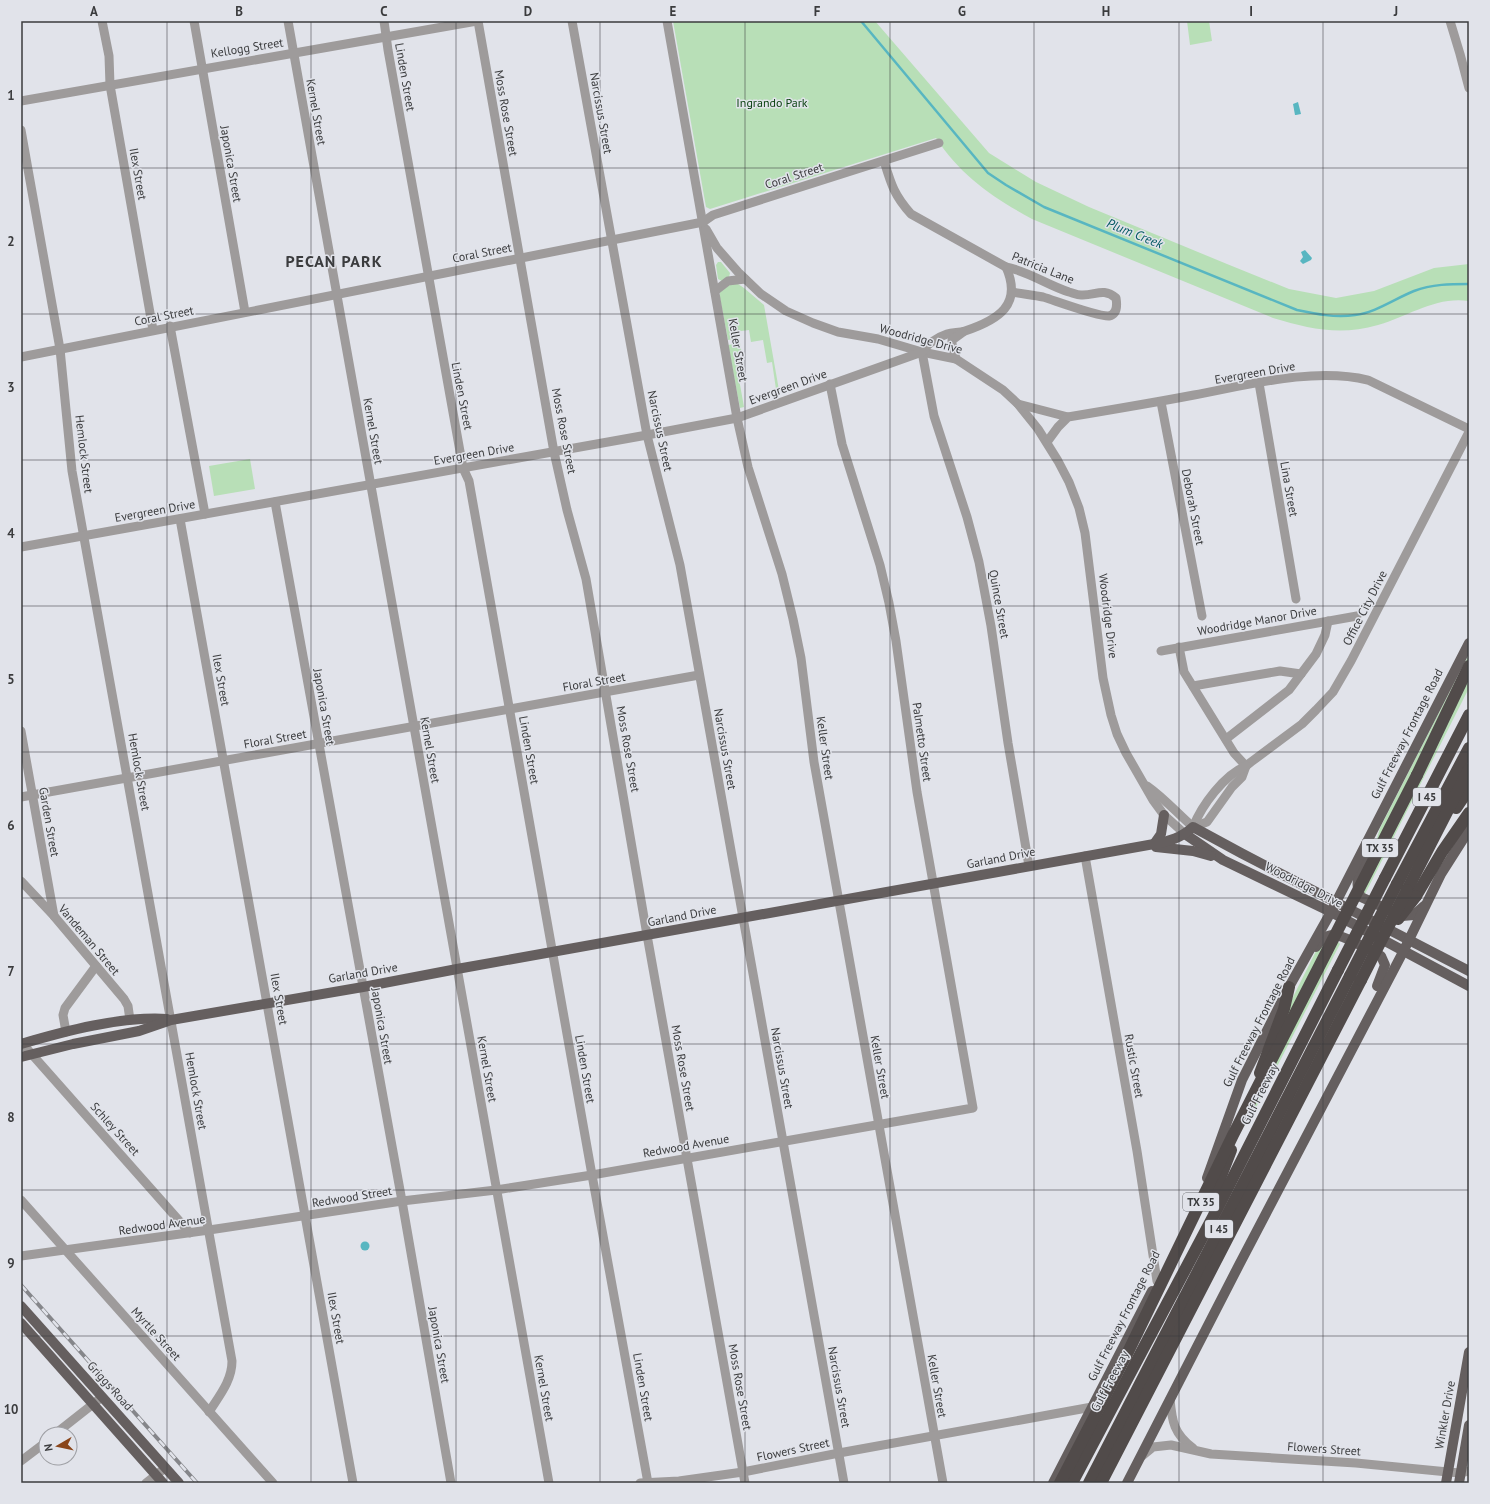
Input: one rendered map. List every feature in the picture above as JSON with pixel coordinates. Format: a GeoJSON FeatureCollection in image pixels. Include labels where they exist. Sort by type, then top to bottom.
{"type":"FeatureCollection","features":[{"type":"Feature","properties":{"kind":"highway","name":"TX 35"},"geometry":{"type":"LineString","coordinates":[[1060,1483],[1129,1350],[1233,1135],[1417,775],[1469,666]]}},
{"type":"Feature","properties":{"kind":"highway","name":"Gulf Freeway"},"geometry":{"type":"LineString","coordinates":[[1072,1483],[1213,1217],[1469,715]]}},
{"type":"Feature","properties":{"kind":"highway","name":"I 45"},"geometry":{"type":"LineString","coordinates":[[1089,1483],[1356,978],[1407,890],[1469,748]]}},
{"type":"Feature","properties":{"kind":"highway","name":"I 45"},"geometry":{"type":"LineString","coordinates":[[1101,1483],[1356,978],[1382,938],[1469,768]]}},
{"type":"Feature","properties":{"kind":"highway"},"geometry":{"type":"LineString","coordinates":[[1429,847],[1469,789]]}},
{"type":"Feature","properties":{"kind":"highway"},"geometry":{"type":"LineString","coordinates":[[1407,890],[1442,852],[1469,813]]}},
{"type":"Feature","properties":{"kind":"highway"},"geometry":{"type":"LineString","coordinates":[[1213,1217],[1216,1189],[1284,1009],[1289,987]]}},
{"type":"Feature","properties":{"kind":"main road","name":"Gulf Freeway Frontage Road"},"geometry":{"type":"LineString","coordinates":[[1053,1483],[1192,1211],[1210,1172],[1242,1080],[1289,987],[1331,912],[1371,835],[1387,801],[1469,643]]}},
{"type":"Feature","properties":{"kind":"main road"},"geometry":{"type":"LineString","coordinates":[[1150,845],[1161,834],[1164,815]]}},
{"type":"Feature","properties":{"kind":"main road","name":"Garland Drive"},"geometry":{"type":"LineString","coordinates":[[21,1057],[32,1053],[138,1031],[172,1020],[1150,845],[1176,839],[1193,827]]}},
{"type":"Feature","properties":{"kind":"main road","name":"Woodridge Drive"},"geometry":{"type":"LineString","coordinates":[[1193,827],[1408,941],[1469,971]]}},
{"type":"Feature","properties":{"kind":"main road"},"geometry":{"type":"LineString","coordinates":[[1127,1483],[1403,952],[1441,874],[1469,830]]}},
{"type":"Feature","properties":{"kind":"main road","name":"Woodridge Drive"},"geometry":{"type":"LineString","coordinates":[[1185,834],[1223,860],[1331,912],[1403,952],[1469,986]]}},
{"type":"Feature","properties":{"kind":"main road"},"geometry":{"type":"LineString","coordinates":[[1371,835],[1370,846],[1360,869],[1357,883],[1358,891],[1361,897],[1402,916],[1414,915],[1429,900]]}},
{"type":"Feature","properties":{"kind":"main road"},"geometry":{"type":"LineString","coordinates":[[1150,845],[1193,851],[1223,860]]}},
{"type":"Feature","properties":{"kind":"main road"},"geometry":{"type":"LineString","coordinates":[[1306,958],[1311,955],[1324,938],[1335,934],[1340,935],[1382,956],[1385,965],[1383,974],[1356,1032],[1356,1040]]}},
{"type":"Feature","properties":{"kind":"main road","name":"Garland Drive"},"geometry":{"type":"LineString","coordinates":[[21,1043],[66,1032],[130,1020],[172,1020]]}},
{"type":"Feature","properties":{"kind":"main road","name":"Griggs Road"},"geometry":{"type":"LineString","coordinates":[[21,1306],[179,1483]]}},
{"type":"Feature","properties":{"kind":"main road","name":"Griggs Road"},"geometry":{"type":"LineString","coordinates":[[21,1323],[164,1483]]}},
{"type":"Feature","properties":{"kind":"main road"},"geometry":{"type":"LineString","coordinates":[[39,1343],[49,1337]]}},
{"type":"Feature","properties":{"kind":"main road","name":"Winkler Drive"},"geometry":{"type":"LineString","coordinates":[[1446,1483],[1469,1352]]}},
{"type":"Feature","properties":{"kind":"main road"},"geometry":{"type":"LineString","coordinates":[[1463,1476],[1469,1425]]}},
{"type":"Feature","properties":{"kind":"street","name":"Ilex Street"},"geometry":{"type":"LineString","coordinates":[[102,21],[108,56],[110,85],[153,330]]}},
{"type":"Feature","properties":{"kind":"street","name":"Japonica Street"},"geometry":{"type":"LineString","coordinates":[[194,21],[201,68],[245,312]]}},
{"type":"Feature","properties":{"kind":"street","name":"Kernel Street"},"geometry":{"type":"LineString","coordinates":[[288,21],[549,1483]]}},
{"type":"Feature","properties":{"kind":"street","name":"Linden Street"},"geometry":{"type":"LineString","coordinates":[[384,21],[463,468],[469,481],[510,709],[645,1483]]}},
{"type":"Feature","properties":{"kind":"street","name":"Kellogg Street"},"geometry":{"type":"LineString","coordinates":[[21,100],[477,21]]}},
{"type":"Feature","properties":{"kind":"street","name":"Moss Rose Street"},"geometry":{"type":"LineString","coordinates":[[477,21],[554,452],[567,510],[586,579],[745,1483]]}},
{"type":"Feature","properties":{"kind":"street","name":"Narcissus Street"},"geometry":{"type":"LineString","coordinates":[[572,21],[647,435],[680,564],[844,1483]]}},
{"type":"Feature","properties":{"kind":"street","name":"Keller Street"},"geometry":{"type":"LineString","coordinates":[[667,21],[737,418],[748,467],[782,574],[801,658],[814,762],[933,1436],[943,1483]]}},
{"type":"Feature","properties":{"kind":"street"},"geometry":{"type":"LineString","coordinates":[[1450,21],[1469,88]]}},
{"type":"Feature","properties":{"kind":"street","name":"Hemlock Street"},"geometry":{"type":"LineString","coordinates":[[21,130],[60,349],[72,472],[172,1020],[232,1361],[232,1370],[229,1379],[209,1412]]}},
{"type":"Feature","properties":{"kind":"street","name":"Coral Street"},"geometry":{"type":"LineString","coordinates":[[21,357],[170,326],[703,222],[713,215],[939,143]]}},
{"type":"Feature","properties":{"kind":"street","name":"Patricia Lane"},"geometry":{"type":"LineString","coordinates":[[884,160],[893,190],[911,214],[1006,267],[1018,269],[1065,290],[1081,295],[1098,292],[1110,293],[1116,298],[1118,306],[1115,313],[1110,316],[1041,297],[1012,292]]}},
{"type":"Feature","properties":{"kind":"street","name":"Woodridge Drive"},"geometry":{"type":"LineString","coordinates":[[703,222],[718,248],[745,279],[761,294],[786,310],[813,323],[838,332],[878,339],[922,352],[956,359],[1003,390],[1018,404],[1047,442],[1069,482],[1079,508],[1085,532],[1103,678],[1111,715],[1126,753],[1146,785],[1153,800],[1164,815],[1185,834]]}},
{"type":"Feature","properties":{"kind":"street"},"geometry":{"type":"LineString","coordinates":[[922,352],[926,345],[946,334],[964,331],[995,319],[1007,306],[1012,292],[1011,280],[1006,267]]}},
{"type":"Feature","properties":{"kind":"street"},"geometry":{"type":"LineString","coordinates":[[715,291],[728,281],[745,279]]}},
{"type":"Feature","properties":{"kind":"street"},"geometry":{"type":"LineString","coordinates":[[170,326],[205,514]]}},
{"type":"Feature","properties":{"kind":"street"},"geometry":{"type":"LineString","coordinates":[[956,359],[952,340],[964,331]]}},
{"type":"Feature","properties":{"kind":"street","name":"Evergreen Drive"},"geometry":{"type":"LineString","coordinates":[[21,547],[737,418],[922,352]]}},
{"type":"Feature","properties":{"kind":"street","name":"Quince Street"},"geometry":{"type":"LineString","coordinates":[[922,352],[934,416],[967,517],[979,562],[991,626],[1008,743],[1029,866]]}},
{"type":"Feature","properties":{"kind":"street","name":"Evergreen Drive"},"geometry":{"type":"LineString","coordinates":[[1068,417],[1161,402],[1258,383],[1316,375],[1351,376],[1368,380],[1382,386],[1469,430]]}},
{"type":"Feature","properties":{"kind":"street","name":"Lina Street"},"geometry":{"type":"LineString","coordinates":[[1258,383],[1296,599]]}},
{"type":"Feature","properties":{"kind":"street","name":"Palmetto Street"},"geometry":{"type":"LineString","coordinates":[[830,384],[842,444],[880,565],[896,641],[917,792],[974,1108]]}},
{"type":"Feature","properties":{"kind":"street","name":"Deborah Street"},"geometry":{"type":"LineString","coordinates":[[1161,402],[1202,616]]}},
{"type":"Feature","properties":{"kind":"street"},"geometry":{"type":"LineString","coordinates":[[1018,404],[1068,417]]}},
{"type":"Feature","properties":{"kind":"street"},"geometry":{"type":"LineString","coordinates":[[1047,442],[1058,427],[1068,417]]}},
{"type":"Feature","properties":{"kind":"street","name":"Office City Drive"},"geometry":{"type":"LineString","coordinates":[[1193,827],[1207,822],[1232,787],[1242,777],[1246,766],[1302,724],[1333,692],[1358,647],[1469,430]]}},
{"type":"Feature","properties":{"kind":"street","name":"Japonica Street"},"geometry":{"type":"LineString","coordinates":[[275,502],[402,1201],[450,1483]]}},
{"type":"Feature","properties":{"kind":"street","name":"Ilex Street"},"geometry":{"type":"LineString","coordinates":[[180,519],[353,1483]]}},
{"type":"Feature","properties":{"kind":"street","name":"Woodridge Manor Drive"},"geometry":{"type":"LineString","coordinates":[[1161,651],[1357,616]]}},
{"type":"Feature","properties":{"kind":"street"},"geometry":{"type":"LineString","coordinates":[[1226,739],[1289,690],[1316,654],[1325,635],[1328,621]]}},
{"type":"Feature","properties":{"kind":"street"},"geometry":{"type":"LineString","coordinates":[[1179,648],[1184,672],[1234,753],[1246,766]]}},
{"type":"Feature","properties":{"kind":"street"},"geometry":{"type":"LineString","coordinates":[[1193,686],[1280,671],[1301,674]]}},
{"type":"Feature","properties":{"kind":"street","name":"Floral Street"},"geometry":{"type":"LineString","coordinates":[[21,797],[699,675]]}},
{"type":"Feature","properties":{"kind":"street","name":"Garden Street"},"geometry":{"type":"LineString","coordinates":[[21,731],[54,916]]}},
{"type":"Feature","properties":{"kind":"street","name":"Woodridge Drive"},"geometry":{"type":"LineString","coordinates":[[1146,785],[1157,793],[1193,827]]}},
{"type":"Feature","properties":{"kind":"street","name":"Rustic Street"},"geometry":{"type":"LineString","coordinates":[[1085,856],[1137,1151],[1157,1281]]}},
{"type":"Feature","properties":{"kind":"street","name":"Vandeman Street"},"geometry":{"type":"LineString","coordinates":[[21,881],[54,916],[124,999],[128,1006],[130,1020]]}},
{"type":"Feature","properties":{"kind":"street"},"geometry":{"type":"LineString","coordinates":[[66,1032],[63,1014],[64,1008],[96,966]]}},
{"type":"Feature","properties":{"kind":"street","name":"Schley Street"},"geometry":{"type":"LineString","coordinates":[[21,1043],[32,1053],[190,1232]]}},
{"type":"Feature","properties":{"kind":"street","name":"Redwood Avenue"},"geometry":{"type":"LineString","coordinates":[[402,1201],[496,1190],[592,1175],[974,1108]]}},
{"type":"Feature","properties":{"kind":"street","name":"Myrtle Street"},"geometry":{"type":"LineString","coordinates":[[21,1200],[273,1483]]}},
{"type":"Feature","properties":{"kind":"street","name":"Redwood Street"},"geometry":{"type":"LineString","coordinates":[[306,1216],[402,1201]]}},
{"type":"Feature","properties":{"kind":"street","name":"Redwood Avenue"},"geometry":{"type":"LineString","coordinates":[[21,1256],[306,1216]]}},
{"type":"Feature","properties":{"kind":"street"},"geometry":{"type":"LineString","coordinates":[[66,1426],[102,1397]]}},
{"type":"Feature","properties":{"kind":"street"},"geometry":{"type":"LineString","coordinates":[[1170,1399],[1171,1418],[1176,1430],[1183,1440],[1199,1452]]}},
{"type":"Feature","properties":{"kind":"street","name":"Flowers Street"},"geometry":{"type":"LineString","coordinates":[[645,1483],[678,1481],[743,1472],[1092,1407]]}},
{"type":"Feature","properties":{"kind":"street","name":"Flowers Street"},"geometry":{"type":"LineString","coordinates":[[1139,1460],[1149,1450],[1164,1445],[1177,1445],[1199,1452],[1448,1472],[1463,1476]]}},
{"type":"Feature","properties":{"kind":"street"},"geometry":{"type":"LineString","coordinates":[[21,1461],[38,1448]]}},
{"type":"Feature","properties":{"kind":"street"},"geometry":{"type":"LineString","coordinates":[[146,1483],[166,1468]]}},
{"type":"Feature","properties":{"kind":"green space","name":"Ingrando Park"},"geometry":{"type":"Polygon","coordinates":[[[673,21],[875,21],[989,153],[1036,182],[1089,207],[1289,289],[1336,298],[1374,291],[1434,268],[1469,264],[1469,301],[1445,301],[1378,325],[1351,330],[1338,331],[1312,328],[1273,318],[1032,219],[991,194],[967,175],[956,164],[936,138],[710,209],[706,207],[673,21]]]}},
{"type":"Feature","properties":{"kind":"green space"},"geometry":{"type":"Polygon","coordinates":[[[1187,21],[1209,21],[1212,41],[1190,45],[1187,21]]]}},
{"type":"Feature","properties":{"kind":"green space"},"geometry":{"type":"Polygon","coordinates":[[[718,262],[721,262],[730,273],[729,277],[722,281],[718,279],[716,265],[718,262]]]}},
{"type":"Feature","properties":{"kind":"green space"},"geometry":{"type":"Polygon","coordinates":[[[731,284],[738,284],[764,305],[780,396],[777,396],[772,362],[767,363],[763,340],[751,342],[749,330],[734,332],[734,339],[728,340],[720,292],[731,284]]]}},
{"type":"Feature","properties":{"kind":"green space"},"geometry":{"type":"Polygon","coordinates":[[[740,343],[744,367],[737,368],[744,407],[740,408],[728,345],[740,343]]]}},
{"type":"Feature","properties":{"kind":"green space"},"geometry":{"type":"Polygon","coordinates":[[[250,459],[255,489],[214,496],[209,466],[250,459]]]}},
{"type":"Feature","properties":{"kind":"green space"},"geometry":{"type":"Polygon","coordinates":[[[1469,654],[1469,688],[1365,894],[1362,889],[1380,828],[1469,654]]]}},
{"type":"Feature","properties":{"kind":"green space"},"geometry":{"type":"Polygon","coordinates":[[[1335,938],[1340,944],[1248,1123],[1244,1126],[1292,999],[1319,945],[1335,938]]]}},
{"type":"Feature","properties":{"kind":"water"},"geometry":{"type":"Polygon","coordinates":[[[1298,102],[1301,114],[1295,115],[1293,104],[1298,102]]]}},
{"type":"Feature","properties":{"kind":"water"},"geometry":{"type":"Polygon","coordinates":[[[1305,250],[1312,258],[1303,264],[1300,261],[1303,257],[1301,252],[1305,250]]]}},
{"type":"Feature","properties":{"kind":"water"},"geometry":{"type":"Polygon","coordinates":[[[365,1241],[370,1246],[365,1251],[360,1246],[365,1241]]]}},
{"type":"Feature","properties":{"kind":"waterway","name":"Plum Creek"},"geometry":{"type":"LineString","coordinates":[[861,21],[988,173],[1044,207],[1297,310],[1311,313],[1340,316],[1363,314],[1407,294],[1428,287],[1469,284]]}},
{"type":"Feature","properties":{"kind":"railway"},"geometry":{"type":"LineString","coordinates":[[21,1285],[197,1483]]}},
{"type":"Feature","properties":{"kind":"district","name":"PECAN PARK"},"geometry":{"type":"Point","coordinates":[334,261]}}]}
